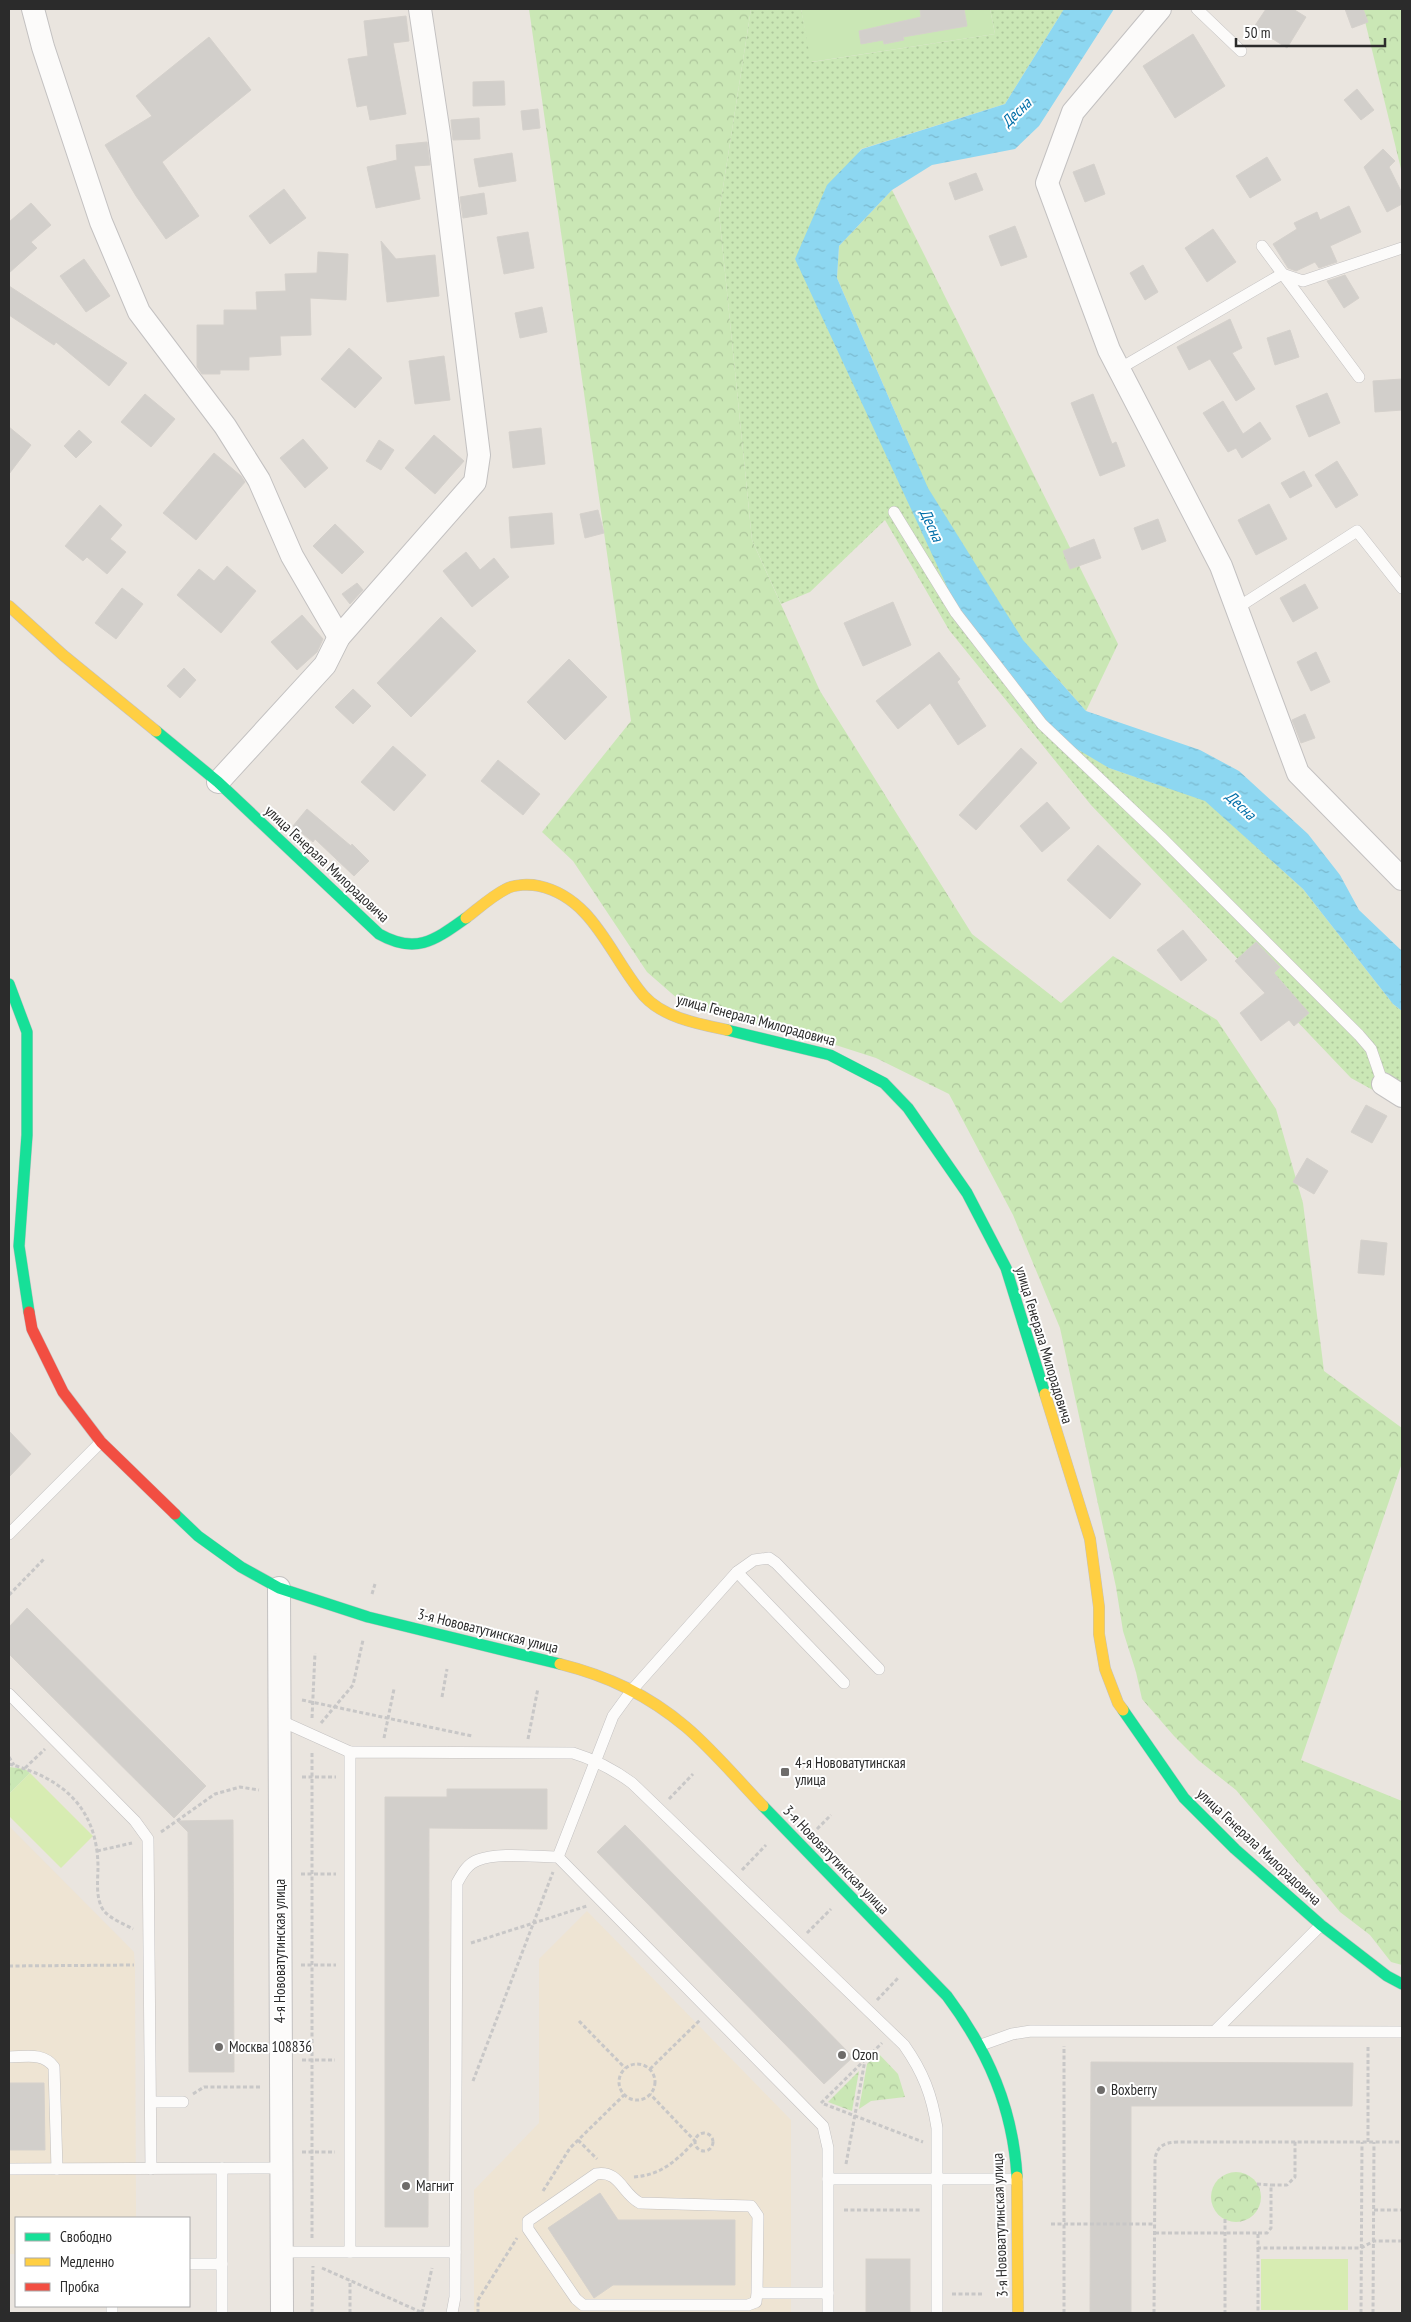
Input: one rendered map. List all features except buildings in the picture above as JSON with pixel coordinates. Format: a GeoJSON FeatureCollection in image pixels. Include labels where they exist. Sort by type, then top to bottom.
{"type":"FeatureCollection","features":[{"type":"Feature","properties":{"kind":"street"},"geometry":{"type":"LineString","coordinates":[[33,9],[43,47],[101,222],[139,312],[225,426],[259,480],[292,556],[339,637]]}},
{"type":"Feature","properties":{"kind":"street"},"geometry":{"type":"LineString","coordinates":[[218,782],[326,664],[339,637],[475,482],[479,456],[439,134],[420,9]]}},
{"type":"Feature","properties":{"kind":"street"},"geometry":{"type":"LineString","coordinates":[[1160,9],[1073,112],[1047,183],[1110,350],[1221,566],[1298,773],[1402,879]]}},
{"type":"Feature","properties":{"kind":"street","name":"улица Генерала Милорадовича"},"geometry":{"type":"LineString","coordinates":[[9,606],[63,655],[218,782],[371,928],[383,937],[396,943],[412,946],[426,944],[438,938],[507,888],[518,884],[552,888],[575,902],[587,915],[644,996],[656,1006],[687,1021],[830,1055],[884,1083],[908,1108],[958,1178],[1006,1268],[1090,1539],[1098,1607],[1099,1634],[1106,1669],[1118,1703],[1184,1798],[1235,1849],[1321,1925],[1387,1976],[1402,1984]]}},
{"type":"Feature","properties":{"kind":"street","name":"3-я Нововатутинская улица"},"geometry":{"type":"LineString","coordinates":[[9,984],[27,1032],[27,1135],[19,1246],[32,1329],[63,1392],[101,1442],[198,1536],[242,1567],[279,1588],[368,1617],[595,1673],[632,1690],[686,1727],[948,1996],[981,2045],[993,2070],[1010,2120],[1017,2179],[1018,2313]]}},
{"type":"Feature","properties":{"kind":"street"},"geometry":{"type":"LineString","coordinates":[[1383,1084],[1402,1096]]}},
{"type":"Feature","properties":{"kind":"street","name":"4-я Нововатутинская улица"},"geometry":{"type":"LineString","coordinates":[[279,1588],[282,2313]]}},
{"type":"Feature","properties":{"kind":"lane"},"geometry":{"type":"LineString","coordinates":[[1198,9],[1241,51]]}},
{"type":"Feature","properties":{"kind":"lane"},"geometry":{"type":"LineString","coordinates":[[1262,246],[1359,377]]}},
{"type":"Feature","properties":{"kind":"lane"},"geometry":{"type":"LineString","coordinates":[[1119,369],[1282,274],[1303,281],[1402,248]]}},
{"type":"Feature","properties":{"kind":"lane"},"geometry":{"type":"LineString","coordinates":[[894,512],[956,613],[1042,724],[1161,837],[1359,1035],[1371,1049],[1383,1084]]}},
{"type":"Feature","properties":{"kind":"lane"},"geometry":{"type":"LineString","coordinates":[[1237,608],[1357,531],[1402,588]]}},
{"type":"Feature","properties":{"kind":"lane"},"geometry":{"type":"LineString","coordinates":[[9,1534],[101,1442]]}},
{"type":"Feature","properties":{"kind":"lane"},"geometry":{"type":"LineString","coordinates":[[558,1857],[613,1716],[632,1690],[737,1572],[754,1560],[762,1557],[769,1558],[776,1563],[880,1669]]}},
{"type":"Feature","properties":{"kind":"lane"},"geometry":{"type":"LineString","coordinates":[[737,1572],[844,1683]]}},
{"type":"Feature","properties":{"kind":"lane"},"geometry":{"type":"LineString","coordinates":[[9,1694],[135,1821],[148,1839],[151,2169]]}},
{"type":"Feature","properties":{"kind":"lane"},"geometry":{"type":"LineString","coordinates":[[279,1720],[350,1752],[573,1753],[595,1760],[626,1779],[904,2045],[926,2079],[933,2102],[936,2147],[937,2313]]}},
{"type":"Feature","properties":{"kind":"lane"},"geometry":{"type":"LineString","coordinates":[[350,1752],[350,2252]]}},
{"type":"Feature","properties":{"kind":"lane"},"geometry":{"type":"LineString","coordinates":[[452,2313],[455,2297],[457,1883],[465,1869],[477,1860],[496,1857],[558,1857],[818,2120],[826,2134],[828,2313]]}},
{"type":"Feature","properties":{"kind":"lane"},"geometry":{"type":"LineString","coordinates":[[1215,2031],[1321,1925]]}},
{"type":"Feature","properties":{"kind":"lane"},"geometry":{"type":"LineString","coordinates":[[981,2045],[1021,2032],[1402,2032]]}},
{"type":"Feature","properties":{"kind":"lane"},"geometry":{"type":"LineString","coordinates":[[9,2057],[42,2056],[49,2060],[54,2067],[57,2169]]}},
{"type":"Feature","properties":{"kind":"lane"},"geometry":{"type":"LineString","coordinates":[[150,2102],[183,2102]]}},
{"type":"Feature","properties":{"kind":"lane"},"geometry":{"type":"LineString","coordinates":[[222,2168],[222,2313]]}},
{"type":"Feature","properties":{"kind":"lane"},"geometry":{"type":"LineString","coordinates":[[9,2169],[281,2168]]}},
{"type":"Feature","properties":{"kind":"lane"},"geometry":{"type":"LineString","coordinates":[[605,2172],[613,2175],[629,2196],[640,2203],[751,2206],[758,2216],[757,2299],[752,2305],[651,2309],[579,2303],[530,2222],[596,2174],[605,2172]]}},
{"type":"Feature","properties":{"kind":"lane"},"geometry":{"type":"LineString","coordinates":[[828,2179],[1017,2179]]}},
{"type":"Feature","properties":{"kind":"lane"},"geometry":{"type":"LineString","coordinates":[[281,2252],[310,2259],[350,2252],[455,2252]]}},
{"type":"Feature","properties":{"kind":"lane"},"geometry":{"type":"LineString","coordinates":[[190,2264],[222,2264]]}},
{"type":"Feature","properties":{"kind":"lane"},"geometry":{"type":"LineString","coordinates":[[757,2293],[828,2293]]}},
{"type":"Feature","properties":{"kind":"path"},"geometry":{"type":"LineString","coordinates":[[9,1595],[44,1559]]}},
{"type":"Feature","properties":{"kind":"path"},"geometry":{"type":"LineString","coordinates":[[312,1734],[353,1685],[375,1584]]}},
{"type":"Feature","properties":{"kind":"path"},"geometry":{"type":"LineString","coordinates":[[312,2313],[310,2259],[312,2152],[312,1702],[315,1653]]}},
{"type":"Feature","properties":{"kind":"path"},"geometry":{"type":"LineString","coordinates":[[442,1697],[447,1669]]}},
{"type":"Feature","properties":{"kind":"path"},"geometry":{"type":"LineString","coordinates":[[525,1752],[538,1688]]}},
{"type":"Feature","properties":{"kind":"path"},"geometry":{"type":"LineString","coordinates":[[382,1751],[394,1689]]}},
{"type":"Feature","properties":{"kind":"path"},"geometry":{"type":"LineString","coordinates":[[302,1700],[474,1736]]}},
{"type":"Feature","properties":{"kind":"path"},"geometry":{"type":"LineString","coordinates":[[25,1768],[54,1740]]}},
{"type":"Feature","properties":{"kind":"path"},"geometry":{"type":"LineString","coordinates":[[9,1757],[14,1765]]}},
{"type":"Feature","properties":{"kind":"path"},"geometry":{"type":"LineString","coordinates":[[9,1764],[25,1768],[48,1778],[69,1794],[88,1819],[96,1841],[99,1897],[104,1911],[150,1937]]}},
{"type":"Feature","properties":{"kind":"path"},"geometry":{"type":"LineString","coordinates":[[659,1809],[693,1774]]}},
{"type":"Feature","properties":{"kind":"path"},"geometry":{"type":"LineString","coordinates":[[302,1777],[351,1777]]}},
{"type":"Feature","properties":{"kind":"path"},"geometry":{"type":"LineString","coordinates":[[97,1850],[148,1839],[180,1820],[215,1794],[240,1787],[259,1790]]}},
{"type":"Feature","properties":{"kind":"path"},"geometry":{"type":"LineString","coordinates":[[732,1880],[766,1845]]}},
{"type":"Feature","properties":{"kind":"path"},"geometry":{"type":"LineString","coordinates":[[469,2089],[558,1857]]}},
{"type":"Feature","properties":{"kind":"path"},"geometry":{"type":"LineString","coordinates":[[301,1874],[350,1874]]}},
{"type":"Feature","properties":{"kind":"path"},"geometry":{"type":"LineString","coordinates":[[456,1947],[602,1901]]}},
{"type":"Feature","properties":{"kind":"path"},"geometry":{"type":"LineString","coordinates":[[798,1943],[831,1908]]}},
{"type":"Feature","properties":{"kind":"path"},"geometry":{"type":"LineString","coordinates":[[9,1966],[150,1965]]}},
{"type":"Feature","properties":{"kind":"path"},"geometry":{"type":"LineString","coordinates":[[301,1965],[350,1965]]}},
{"type":"Feature","properties":{"kind":"path"},"geometry":{"type":"LineString","coordinates":[[867,2010],[899,1977]]}},
{"type":"Feature","properties":{"kind":"path"},"geometry":{"type":"LineString","coordinates":[[579,2021],[625,2068]]}},
{"type":"Feature","properties":{"kind":"path"},"geometry":{"type":"LineString","coordinates":[[650,2069],[696,2023]]}},
{"type":"Feature","properties":{"kind":"path"},"geometry":{"type":"LineString","coordinates":[[1064,2031],[1064,2313]]}},
{"type":"Feature","properties":{"kind":"path"},"geometry":{"type":"LineString","coordinates":[[1368,2032],[1368,2142]]}},
{"type":"Feature","properties":{"kind":"path"},"geometry":{"type":"LineString","coordinates":[[811,2113],[892,2034]]}},
{"type":"Feature","properties":{"kind":"path"},"geometry":{"type":"LineString","coordinates":[[301,2060],[350,2060]]}},
{"type":"Feature","properties":{"kind":"path"},"geometry":{"type":"LineString","coordinates":[[844,2179],[864,2060]]}},
{"type":"Feature","properties":{"kind":"path"},"geometry":{"type":"LineString","coordinates":[[633,2064],[642,2064],[650,2069],[655,2079],[654,2090],[638,2100],[624,2095],[619,2084],[621,2073],[625,2068],[633,2064]]}},
{"type":"Feature","properties":{"kind":"path"},"geometry":{"type":"LineString","coordinates":[[183,2102],[204,2087],[261,2087]]}},
{"type":"Feature","properties":{"kind":"path"},"geometry":{"type":"LineString","coordinates":[[613,2175],[635,2178],[655,2174],[674,2163],[695,2141],[696,2137],[703,2132],[710,2135],[714,2143],[709,2150],[698,2148],[695,2141],[650,2094]]}},
{"type":"Feature","properties":{"kind":"path"},"geometry":{"type":"LineString","coordinates":[[478,2313],[478,2300],[518,2236],[530,2222],[550,2178],[570,2148],[624,2095]]}},
{"type":"Feature","properties":{"kind":"path"},"geometry":{"type":"LineString","coordinates":[[821,2103],[936,2147]]}},
{"type":"Feature","properties":{"kind":"path"},"geometry":{"type":"LineString","coordinates":[[1154,2313],[1155,2160],[1156,2153],[1161,2145],[1168,2142],[1402,2142]]}},
{"type":"Feature","properties":{"kind":"path"},"geometry":{"type":"LineString","coordinates":[[1257,2184],[1287,2185],[1295,2177],[1295,2142]]}},
{"type":"Feature","properties":{"kind":"path"},"geometry":{"type":"LineString","coordinates":[[1361,2313],[1362,2142]]}},
{"type":"Feature","properties":{"kind":"path"},"geometry":{"type":"LineString","coordinates":[[1373,2313],[1374,2142]]}},
{"type":"Feature","properties":{"kind":"path"},"geometry":{"type":"LineString","coordinates":[[301,2152],[350,2152]]}},
{"type":"Feature","properties":{"kind":"path"},"geometry":{"type":"LineString","coordinates":[[1155,2233],[1267,2233],[1270,2230],[1271,2185]]}},
{"type":"Feature","properties":{"kind":"path"},"geometry":{"type":"LineString","coordinates":[[828,2210],[937,2210]]}},
{"type":"Feature","properties":{"kind":"path"},"geometry":{"type":"LineString","coordinates":[[1374,2210],[1402,2210]]}},
{"type":"Feature","properties":{"kind":"path"},"geometry":{"type":"LineString","coordinates":[[1225,2219],[1225,2313]]}},
{"type":"Feature","properties":{"kind":"path"},"geometry":{"type":"LineString","coordinates":[[1051,2224],[1154,2224]]}},
{"type":"Feature","properties":{"kind":"path"},"geometry":{"type":"LineString","coordinates":[[1258,2233],[1258,2313]]}},
{"type":"Feature","properties":{"kind":"path"},"geometry":{"type":"LineString","coordinates":[[1258,2248],[1361,2248],[1374,2241],[1402,2241]]}},
{"type":"Feature","properties":{"kind":"path"},"geometry":{"type":"LineString","coordinates":[[310,2259],[350,2280],[422,2313],[435,2252]]}},
{"type":"Feature","properties":{"kind":"path"},"geometry":{"type":"LineString","coordinates":[[350,2280],[350,2313]]}},
{"type":"Feature","properties":{"kind":"path"},"geometry":{"type":"LineString","coordinates":[[937,2294],[984,2294]]}},
{"type":"Feature","properties":{"kind":"shaded area"},"geometry":{"type":"Polygon","coordinates":[[[9,1826],[134,1952],[136,2217],[15,2217],[15,2254],[9,2254],[9,1826]]]}},
{"type":"Feature","properties":{"kind":"shaded area"},"geometry":{"type":"Polygon","coordinates":[[[587,1911],[791,2120],[791,2313],[474,2313],[474,2190],[539,2123],[539,1959],[587,1911]]]}},
{"type":"Feature","properties":{"kind":"green space"},"geometry":{"type":"Polygon","coordinates":[[[529,9],[751,9],[719,213],[752,540],[820,691],[972,934],[1061,1003],[1113,956],[1217,1020],[1276,1109],[1303,1203],[1324,1371],[1402,1428],[1402,1463],[1301,1760],[1402,1801],[1402,1965],[1391,1962],[1370,1935],[1340,1912],[1236,1790],[1198,1760],[1142,1699],[1123,1631],[1116,1587],[1060,1328],[1013,1215],[949,1094],[876,1058],[817,1039],[686,1006],[647,972],[573,861],[542,832],[631,721],[529,9]]]}},
{"type":"Feature","properties":{"kind":"green space"},"geometry":{"type":"Polygon","coordinates":[[[751,9],[801,9],[812,62],[995,34],[990,9],[1064,9],[1005,104],[861,149],[795,259],[1109,768],[1205,800],[1303,889],[1393,1004],[1402,1011],[1402,1106],[1351,1078],[1091,805],[949,630],[885,520],[810,592],[781,604],[752,540],[719,213],[751,9]]]}},
{"type":"Feature","properties":{"kind":"green space"},"geometry":{"type":"Polygon","coordinates":[[[801,9],[990,9],[995,34],[811,62],[801,9]]]}},
{"type":"Feature","properties":{"kind":"green space"},"geometry":{"type":"Polygon","coordinates":[[[1362,9],[1402,9],[1402,173],[1362,9]]]}},
{"type":"Feature","properties":{"kind":"green space"},"geometry":{"type":"Polygon","coordinates":[[[892,190],[1118,644],[1086,711],[1023,640],[928,488],[837,278],[839,246],[892,190]]]}},
{"type":"Feature","properties":{"kind":"green space"},"geometry":{"type":"Polygon","coordinates":[[[9,1767],[25,1769],[30,1773],[9,1794],[9,1767]]]}},
{"type":"Feature","properties":{"kind":"green space"},"geometry":{"type":"Polygon","coordinates":[[[30,1773],[93,1836],[61,1868],[9,1816],[9,1794],[30,1773]]]}},
{"type":"Feature","properties":{"kind":"green space"},"geometry":{"type":"Polygon","coordinates":[[[878,2053],[898,2074],[905,2097],[871,2101],[859,2109],[867,2064],[878,2053]]]}},
{"type":"Feature","properties":{"kind":"green space"},"geometry":{"type":"Polygon","coordinates":[[[859,2071],[852,2111],[828,2102],[859,2071]]]}},
{"type":"Feature","properties":{"kind":"green space"},"geometry":{"type":"Polygon","coordinates":[[[1236,2172],[1254,2179],[1261,2197],[1254,2215],[1236,2222],[1218,2215],[1211,2197],[1218,2179],[1236,2172]]]}},
{"type":"Feature","properties":{"kind":"green space"},"geometry":{"type":"Polygon","coordinates":[[[1261,2259],[1348,2259],[1348,2310],[1261,2310],[1261,2259]]]}},
{"type":"Feature","properties":{"kind":"water","name":"Десна"},"geometry":{"type":"Polygon","coordinates":[[[1064,9],[1114,9],[1039,126],[1015,149],[932,165],[892,190],[839,246],[837,278],[928,488],[1023,640],[1086,711],[1200,750],[1239,771],[1308,834],[1340,875],[1359,910],[1402,951],[1402,1011],[1393,1004],[1303,889],[1205,801],[1109,768],[1060,739],[1018,703],[950,593],[795,259],[827,185],[862,149],[1005,104],[1064,9]]]}},
{"type":"Feature","properties":{"kind":"traffic: fast"},"geometry":{"type":"LineString","coordinates":[[156,731],[218,782],[379,934],[392,940],[415,944],[425,942],[445,933],[466,918]]}},
{"type":"Feature","properties":{"kind":"traffic: fast"},"geometry":{"type":"LineString","coordinates":[[9,984],[27,1032],[27,1135],[19,1246],[29,1312]]}},
{"type":"Feature","properties":{"kind":"traffic: fast"},"geometry":{"type":"LineString","coordinates":[[727,1030],[830,1055],[884,1083],[908,1108],[967,1193],[1006,1268],[1045,1394]]}},
{"type":"Feature","properties":{"kind":"traffic: fast"},"geometry":{"type":"LineString","coordinates":[[175,1514],[198,1536],[241,1567],[279,1588],[368,1617],[560,1664]]}},
{"type":"Feature","properties":{"kind":"traffic: fast"},"geometry":{"type":"LineString","coordinates":[[1123,1710],[1184,1798],[1235,1849],[1321,1925],[1387,1976],[1402,1984]]}},
{"type":"Feature","properties":{"kind":"traffic: fast"},"geometry":{"type":"LineString","coordinates":[[763,1806],[947,1996],[962,2017],[986,2059],[1004,2104],[1015,2152],[1017,2177]]}},
{"type":"Feature","properties":{"kind":"traffic: slow"},"geometry":{"type":"LineString","coordinates":[[9,606],[63,655],[156,731]]}},
{"type":"Feature","properties":{"kind":"traffic: slow"},"geometry":{"type":"LineString","coordinates":[[466,918],[496,895],[514,886],[535,885],[558,893],[574,903],[588,916],[600,931],[632,981],[652,1004],[683,1019],[727,1030]]}},
{"type":"Feature","properties":{"kind":"traffic: slow"},"geometry":{"type":"LineString","coordinates":[[1045,1394],[1090,1539],[1099,1607],[1099,1634],[1105,1669],[1118,1703],[1123,1710]]}},
{"type":"Feature","properties":{"kind":"traffic: slow"},"geometry":{"type":"LineString","coordinates":[[560,1664],[595,1674],[627,1688],[657,1705],[696,1736],[763,1806]]}},
{"type":"Feature","properties":{"kind":"traffic: slow"},"geometry":{"type":"LineString","coordinates":[[1017,2177],[1018,2313]]}},
{"type":"Feature","properties":{"kind":"traffic: jam"},"geometry":{"type":"LineString","coordinates":[[29,1312],[32,1329],[63,1392],[101,1442],[175,1514]]}},
{"type":"Feature","properties":{"kind":"place","name":"4-я Нововатутинская улица"},"geometry":{"type":"Point","coordinates":[785,1772]}},
{"type":"Feature","properties":{"kind":"place","name":"Москва 108836"},"geometry":{"type":"Point","coordinates":[219,2047]}},
{"type":"Feature","properties":{"kind":"place","name":"Ozon"},"geometry":{"type":"Point","coordinates":[842,2055]}},
{"type":"Feature","properties":{"kind":"place","name":"Boxberry"},"geometry":{"type":"Point","coordinates":[1101,2090]}},
{"type":"Feature","properties":{"kind":"place","name":"Магнит"},"geometry":{"type":"Point","coordinates":[406,2186]}}]}
